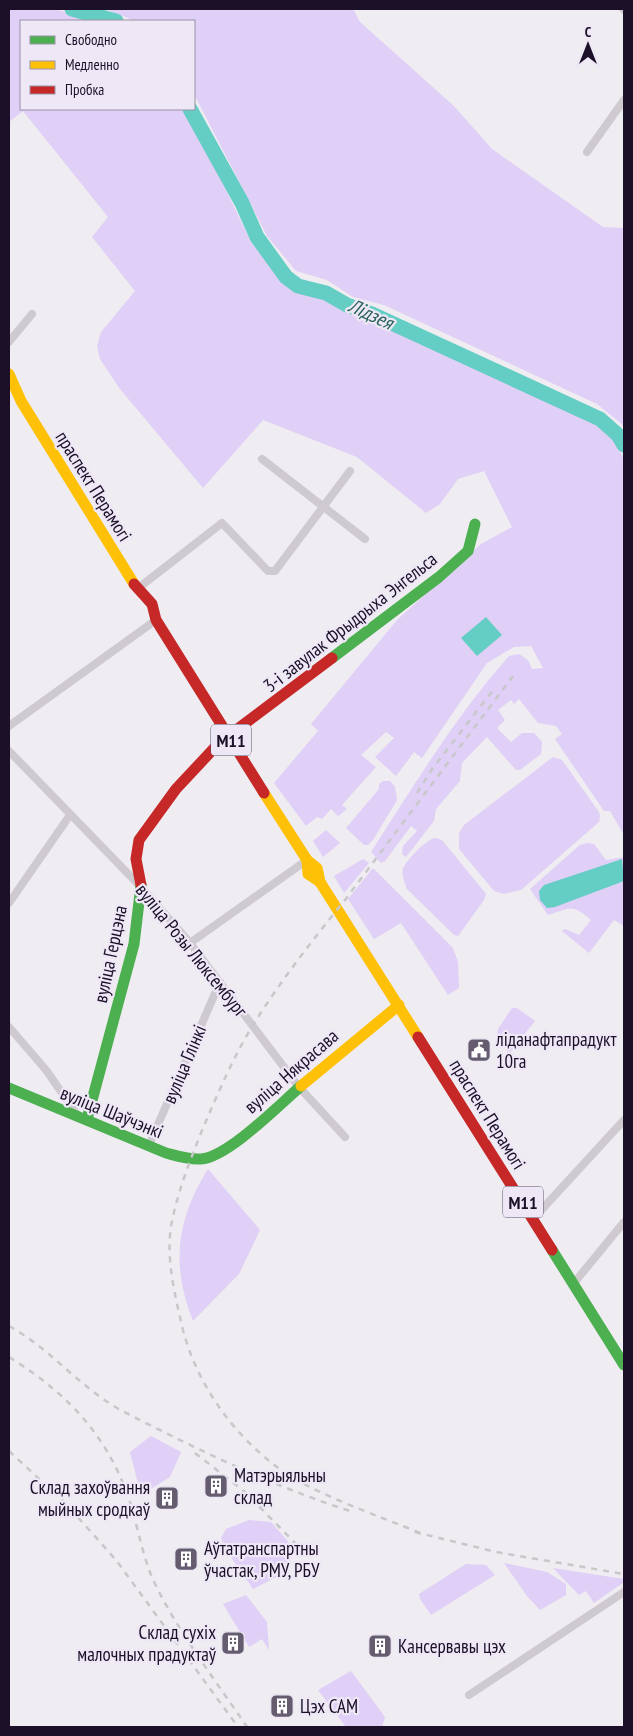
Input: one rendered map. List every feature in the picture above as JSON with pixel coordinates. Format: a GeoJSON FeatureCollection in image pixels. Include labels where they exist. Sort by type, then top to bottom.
{"type":"FeatureCollection","features":[{"type":"Feature","properties":{"kind":"main road","name":"праспект Перамогі"},"geometry":{"type":"LineString","coordinates":[[9,374],[22,401],[137,589],[152,604],[156,620],[307,860],[317,868],[320,882],[534,1218],[624,1365]]}},
{"type":"Feature","properties":{"kind":"main road","name":"праспект Перамогі"},"geometry":{"type":"LineString","coordinates":[[9,387],[22,401]]}},
{"type":"Feature","properties":{"kind":"main road","name":"3-і завулак Фрыдрыха Энгельса"},"geometry":{"type":"LineString","coordinates":[[229,736],[439,577],[468,551],[474,524]]}},
{"type":"Feature","properties":{"kind":"main road","name":"вуліца Герцэна"},"geometry":{"type":"LineString","coordinates":[[83,1118],[134,944],[141,886],[136,859],[139,840],[176,789],[229,736]]}},
{"type":"Feature","properties":{"kind":"main road","name":"вуліца Някрасава"},"geometry":{"type":"LineString","coordinates":[[203,1159],[231,1146],[399,1005]]}},
{"type":"Feature","properties":{"kind":"main road","name":"вуліца Шаўчэнкі"},"geometry":{"type":"LineString","coordinates":[[9,1088],[166,1153],[191,1159],[203,1159]]}},
{"type":"Feature","properties":{"kind":"street"},"geometry":{"type":"LineString","coordinates":[[587,152],[624,100]]}},
{"type":"Feature","properties":{"kind":"street"},"geometry":{"type":"LineString","coordinates":[[9,342],[32,314]]}},
{"type":"Feature","properties":{"kind":"street"},"geometry":{"type":"LineString","coordinates":[[262,460],[324,506],[364,539]]}},
{"type":"Feature","properties":{"kind":"street"},"geometry":{"type":"LineString","coordinates":[[137,589],[222,523],[268,571],[274,571],[350,471]]}},
{"type":"Feature","properties":{"kind":"street"},"geometry":{"type":"LineString","coordinates":[[9,726],[156,620]]}},
{"type":"Feature","properties":{"kind":"street","name":"вуліца Розы Люксембург"},"geometry":{"type":"LineString","coordinates":[[9,751],[141,886],[190,943],[300,1087],[345,1137]]}},
{"type":"Feature","properties":{"kind":"street"},"geometry":{"type":"LineString","coordinates":[[9,903],[70,815]]}},
{"type":"Feature","properties":{"kind":"street"},"geometry":{"type":"LineString","coordinates":[[190,943],[307,860]]}},
{"type":"Feature","properties":{"kind":"street","name":"вуліца Глінкі"},"geometry":{"type":"LineString","coordinates":[[149,1145],[220,982]]}},
{"type":"Feature","properties":{"kind":"street"},"geometry":{"type":"LineString","coordinates":[[9,1027],[46,1070],[83,1118]]}},
{"type":"Feature","properties":{"kind":"street"},"geometry":{"type":"LineString","coordinates":[[534,1218],[624,1120]]}},
{"type":"Feature","properties":{"kind":"street"},"geometry":{"type":"LineString","coordinates":[[574,1283],[624,1222]]}},
{"type":"Feature","properties":{"kind":"street"},"geometry":{"type":"LineString","coordinates":[[469,1695],[624,1592]]}},
{"type":"Feature","properties":{"kind":"shaded area"},"geometry":{"type":"Polygon","coordinates":[[[9,9],[53,9],[98,20],[20,20],[20,110],[187,110],[252,244],[291,289],[320,297],[349,313],[378,320],[591,420],[607,432],[615,442],[624,460],[624,835],[610,811],[604,811],[555,739],[562,734],[556,726],[538,723],[519,699],[514,704],[511,700],[498,710],[505,720],[497,728],[511,742],[522,733],[534,733],[542,742],[541,754],[520,770],[516,770],[487,737],[462,763],[460,781],[436,809],[434,821],[406,857],[402,854],[403,846],[417,831],[411,826],[385,861],[381,863],[371,852],[453,727],[509,656],[519,654],[528,660],[532,669],[543,668],[531,646],[514,647],[487,663],[422,758],[414,752],[396,776],[375,757],[394,738],[386,732],[361,755],[376,767],[342,805],[347,809],[338,816],[331,809],[322,819],[317,817],[306,826],[274,783],[318,731],[311,724],[397,620],[481,544],[512,527],[484,471],[458,479],[440,504],[426,513],[357,457],[263,420],[203,488],[120,389],[100,359],[97,346],[101,332],[135,291],[92,237],[108,217],[23,111],[9,122],[9,9]]]}},
{"type":"Feature","properties":{"kind":"shaded area"},"geometry":{"type":"Polygon","coordinates":[[[105,9],[353,9],[360,22],[454,106],[492,149],[603,227],[624,228],[624,426],[597,404],[384,305],[353,297],[327,280],[296,271],[267,236],[195,96],[195,20],[132,20],[105,9]]]}},
{"type":"Feature","properties":{"kind":"shaded area"},"geometry":{"type":"Polygon","coordinates":[[[486,617],[502,635],[477,656],[461,638],[486,617]]]}},
{"type":"Feature","properties":{"kind":"shaded area"},"geometry":{"type":"Polygon","coordinates":[[[553,757],[562,760],[599,812],[599,822],[521,890],[504,894],[494,891],[459,849],[459,833],[464,825],[553,757]]]}},
{"type":"Feature","properties":{"kind":"shaded area"},"geometry":{"type":"Polygon","coordinates":[[[383,781],[390,781],[395,787],[397,800],[373,840],[368,845],[364,845],[346,828],[379,789],[379,784],[383,781]]]}},
{"type":"Feature","properties":{"kind":"shaded area"},"geometry":{"type":"Polygon","coordinates":[[[326,830],[340,843],[323,857],[313,841],[326,830]]]}},
{"type":"Feature","properties":{"kind":"shaded area"},"geometry":{"type":"Polygon","coordinates":[[[435,838],[442,840],[486,894],[484,900],[458,936],[454,935],[407,889],[403,876],[403,869],[412,856],[427,842],[435,838]]]}},
{"type":"Feature","properties":{"kind":"shaded area"},"geometry":{"type":"Polygon","coordinates":[[[594,844],[606,860],[624,857],[624,926],[614,920],[589,953],[562,931],[565,929],[579,935],[591,920],[579,911],[571,908],[548,915],[530,889],[580,845],[594,844]]]}},
{"type":"Feature","properties":{"kind":"shaded area"},"geometry":{"type":"Polygon","coordinates":[[[363,859],[369,863],[344,893],[334,876],[363,859]]]}},
{"type":"Feature","properties":{"kind":"shaded area"},"geometry":{"type":"Polygon","coordinates":[[[622,859],[624,881],[555,907],[547,908],[540,900],[539,891],[544,885],[622,859]]]}},
{"type":"Feature","properties":{"kind":"shaded area"},"geometry":{"type":"Polygon","coordinates":[[[373,868],[453,948],[458,962],[459,988],[448,995],[401,923],[374,939],[348,899],[373,868]]]}},
{"type":"Feature","properties":{"kind":"shaded area"},"geometry":{"type":"Polygon","coordinates":[[[512,1008],[517,1008],[535,1021],[508,1055],[505,1044],[497,1035],[498,1029],[512,1008]]]}},
{"type":"Feature","properties":{"kind":"shaded area"},"geometry":{"type":"Polygon","coordinates":[[[208,1169],[260,1230],[239,1274],[193,1321],[182,1281],[180,1243],[189,1206],[208,1169]]]}},
{"type":"Feature","properties":{"kind":"shaded area"},"geometry":{"type":"Polygon","coordinates":[[[151,1436],[181,1452],[170,1477],[141,1495],[130,1452],[151,1436]]]}},
{"type":"Feature","properties":{"kind":"shaded area"},"geometry":{"type":"Polygon","coordinates":[[[249,1520],[271,1522],[293,1547],[293,1553],[286,1572],[253,1589],[226,1550],[221,1538],[226,1529],[249,1520]]]}},
{"type":"Feature","properties":{"kind":"shaded area"},"geometry":{"type":"Polygon","coordinates":[[[504,1563],[547,1572],[566,1584],[566,1595],[540,1610],[527,1596],[504,1563]]]}},
{"type":"Feature","properties":{"kind":"shaded area"},"geometry":{"type":"Polygon","coordinates":[[[466,1564],[486,1565],[495,1575],[431,1615],[420,1599],[419,1594],[466,1564]]]}},
{"type":"Feature","properties":{"kind":"shaded area"},"geometry":{"type":"Polygon","coordinates":[[[553,1568],[624,1579],[624,1582],[594,1603],[586,1591],[579,1595],[553,1568]]]}},
{"type":"Feature","properties":{"kind":"shaded area"},"geometry":{"type":"Polygon","coordinates":[[[246,1595],[267,1622],[269,1650],[262,1639],[249,1647],[223,1604],[246,1595]]]}},
{"type":"Feature","properties":{"kind":"shaded area"},"geometry":{"type":"Polygon","coordinates":[[[351,1671],[385,1717],[382,1727],[346,1727],[318,1690],[351,1671]]]}},
{"type":"Feature","properties":{"kind":"waterway","name":"Лідзея"},"geometry":{"type":"LineString","coordinates":[[72,9],[112,20]]}},
{"type":"Feature","properties":{"kind":"waterway","name":"Лідзея"},"geometry":{"type":"LineString","coordinates":[[191,110],[242,203],[257,237],[286,277],[298,286],[326,293],[347,305],[372,314],[600,419],[618,435],[624,445]]}},
{"type":"Feature","properties":{"kind":"railway"},"geometry":{"type":"LineString","coordinates":[[420,1533],[327,1495],[292,1477],[261,1454],[231,1423],[207,1388],[189,1350],[174,1291],[170,1265],[171,1226],[180,1190],[201,1133],[228,1072],[251,1028],[290,970],[345,900],[513,676]]}},
{"type":"Feature","properties":{"kind":"railway"},"geometry":{"type":"LineString","coordinates":[[417,793],[432,769],[494,689]]}},
{"type":"Feature","properties":{"kind":"railway"},"geometry":{"type":"LineString","coordinates":[[9,1326],[24,1335],[89,1389],[117,1408],[178,1439],[286,1488],[353,1512]]}},
{"type":"Feature","properties":{"kind":"railway"},"geometry":{"type":"LineString","coordinates":[[9,1357],[48,1384],[65,1399],[95,1433],[108,1452],[119,1473],[132,1507],[147,1564],[156,1586],[188,1640],[247,1727]]}},
{"type":"Feature","properties":{"kind":"railway"},"geometry":{"type":"LineString","coordinates":[[9,1451],[66,1504],[116,1560],[238,1727]]}},
{"type":"Feature","properties":{"kind":"railway"},"geometry":{"type":"LineString","coordinates":[[195,1453],[245,1492],[295,1543]]}},
{"type":"Feature","properties":{"kind":"railway"},"geometry":{"type":"LineString","coordinates":[[415,1532],[496,1552],[624,1574]]}},
{"type":"Feature","properties":{"kind":"traffic: fast"},"geometry":{"type":"LineString","coordinates":[[332,658],[439,577],[468,551],[475,524]]}},
{"type":"Feature","properties":{"kind":"traffic: fast"},"geometry":{"type":"LineString","coordinates":[[87,1119],[134,944],[141,885]]}},
{"type":"Feature","properties":{"kind":"traffic: fast"},"geometry":{"type":"LineString","coordinates":[[9,1088],[166,1153],[201,1159],[212,1156],[239,1140],[301,1086]]}},
{"type":"Feature","properties":{"kind":"traffic: fast"},"geometry":{"type":"LineString","coordinates":[[552,1250],[624,1365]]}},
{"type":"Feature","properties":{"kind":"traffic: slow"},"geometry":{"type":"LineString","coordinates":[[9,374],[21,401],[134,584]]}},
{"type":"Feature","properties":{"kind":"traffic: slow"},"geometry":{"type":"LineString","coordinates":[[264,793],[307,860],[317,868],[320,882]]}},
{"type":"Feature","properties":{"kind":"traffic: slow"},"geometry":{"type":"LineString","coordinates":[[307,860],[308,874],[320,882],[418,1037]]}},
{"type":"Feature","properties":{"kind":"traffic: slow"},"geometry":{"type":"LineString","coordinates":[[301,1086],[399,1005]]}},
{"type":"Feature","properties":{"kind":"traffic: jam"},"geometry":{"type":"LineString","coordinates":[[134,584],[152,604],[156,620],[264,793]]}},
{"type":"Feature","properties":{"kind":"traffic: jam"},"geometry":{"type":"LineString","coordinates":[[141,885],[136,859],[139,840],[176,789],[219,743],[332,658]]}},
{"type":"Feature","properties":{"kind":"traffic: jam"},"geometry":{"type":"LineString","coordinates":[[418,1037],[552,1250]]}},
{"type":"Feature","properties":{"kind":"place","name":"ліданафтапрадукт 10га"},"geometry":{"type":"Point","coordinates":[479,1050]}},
{"type":"Feature","properties":{"kind":"place","name":"Матэрыяльны склад"},"geometry":{"type":"Point","coordinates":[216,1486]}},
{"type":"Feature","properties":{"kind":"place","name":"Склад захоўвання мыйных сродкаў"},"geometry":{"type":"Point","coordinates":[167,1498]}},
{"type":"Feature","properties":{"kind":"place","name":"Аўтатранспартны ўчастак, РМУ, РБУ"},"geometry":{"type":"Point","coordinates":[186,1559]}},
{"type":"Feature","properties":{"kind":"place","name":"Склад сухіх малочных прадуктаў"},"geometry":{"type":"Point","coordinates":[233,1643]}},
{"type":"Feature","properties":{"kind":"place","name":"Кансервавы цэх"},"geometry":{"type":"Point","coordinates":[380,1646]}},
{"type":"Feature","properties":{"kind":"place","name":"Цэх САМ"},"geometry":{"type":"Point","coordinates":[282,1706]}}]}
